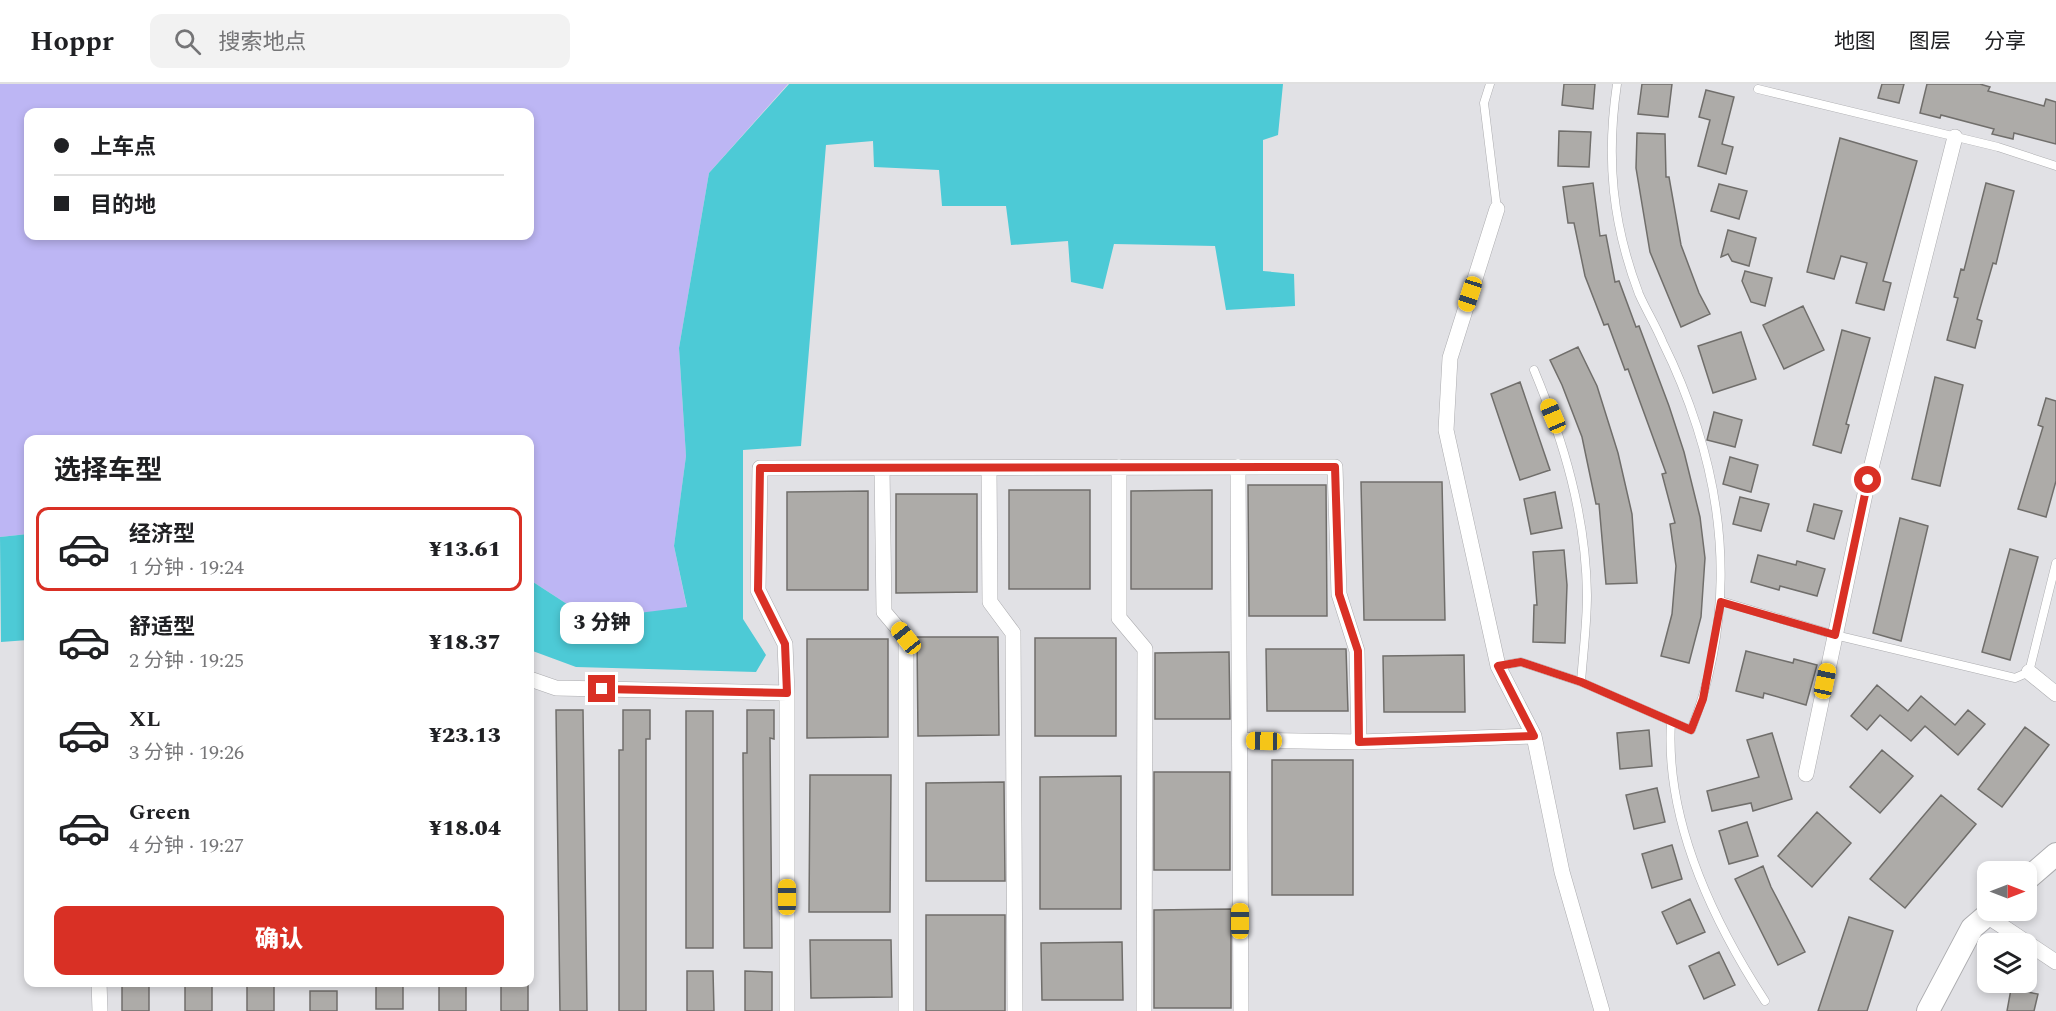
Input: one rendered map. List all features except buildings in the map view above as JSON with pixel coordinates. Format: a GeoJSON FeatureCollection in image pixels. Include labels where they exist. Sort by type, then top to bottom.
{"type":"FeatureCollection","features":[{"type":"Feature","properties":{"kind":"street"},"geometry":{"type":"LineString","coordinates":[[1806,774],[1868,480],[1954,137]]}},
{"type":"Feature","properties":{"kind":"street"},"geometry":{"type":"LineString","coordinates":[[1497,209],[1450,358],[1446,430],[1498,666],[1534,736],[1562,872],[1602,1011]]}},
{"type":"Feature","properties":{"kind":"street"},"geometry":{"type":"LineString","coordinates":[[1119,467],[1119,618],[1145,649],[1144,1011]]}},
{"type":"Feature","properties":{"kind":"street"},"geometry":{"type":"LineString","coordinates":[[1238,467],[1241,1011]]}},
{"type":"Feature","properties":{"kind":"street"},"geometry":{"type":"LineString","coordinates":[[787,1011],[785,644],[758,590],[760,468],[1335,467],[1339,594],[1358,651],[1359,742]]}},
{"type":"Feature","properties":{"kind":"street"},"geometry":{"type":"LineString","coordinates":[[882,468],[885,612],[906,638],[906,1011]]}},
{"type":"Feature","properties":{"kind":"street"},"geometry":{"type":"LineString","coordinates":[[989,468],[990,602],[1013,633],[1015,1011]]}},
{"type":"Feature","properties":{"kind":"street"},"geometry":{"type":"LineString","coordinates":[[2029,672],[2056,694]]}},
{"type":"Feature","properties":{"kind":"street"},"geometry":{"type":"LineString","coordinates":[[534,680],[556,688],[787,693]]}},
{"type":"Feature","properties":{"kind":"street"},"geometry":{"type":"LineString","coordinates":[[1240,741],[1359,742],[1534,736]]}},
{"type":"Feature","properties":{"kind":"street"},"geometry":{"type":"LineString","coordinates":[[2037,870],[2056,854]]}},
{"type":"Feature","properties":{"kind":"street"},"geometry":{"type":"LineString","coordinates":[[1928,1011],[1972,928],[1980,921]]}},
{"type":"Feature","properties":{"kind":"street"},"geometry":{"type":"LineString","coordinates":[[2001,921],[2056,962]]}},
{"type":"Feature","properties":{"kind":"street"},"geometry":{"type":"LineString","coordinates":[[99,987],[100,1011]]}},
{"type":"Feature","properties":{"kind":"lane"},"geometry":{"type":"LineString","coordinates":[[1490,84],[1484,103],[1497,209]]}},
{"type":"Feature","properties":{"kind":"lane"},"geometry":{"type":"LineString","coordinates":[[1498,666],[1521,662],[1581,682],[1691,730],[1703,699],[1721,602],[1719,519],[1710,475],[1696,427],[1664,345],[1640,296],[1625,254],[1615,208],[1611,170],[1610,128],[1617,84]]}},
{"type":"Feature","properties":{"kind":"lane"},"geometry":{"type":"LineString","coordinates":[[1758,88],[1954,137],[2056,166]]}},
{"type":"Feature","properties":{"kind":"lane"},"geometry":{"type":"LineString","coordinates":[[1534,370],[1564,447],[1578,506],[1587,597],[1581,682]]}},
{"type":"Feature","properties":{"kind":"lane"},"geometry":{"type":"LineString","coordinates":[[1721,602],[1835,635],[2001,677],[2015,678],[2029,672],[2056,563]]}},
{"type":"Feature","properties":{"kind":"lane"},"geometry":{"type":"LineString","coordinates":[[1671,722],[1669,752],[1688,840],[1724,931],[1766,1001]]}},
{"type":"Feature","properties":{"kind":"shaded area"},"geometry":{"type":"Polygon","coordinates":[[[0,84],[788,84],[709,173],[679,348],[686,456],[674,546],[687,608],[590,619],[534,583],[534,435],[24,435],[24,534],[0,537],[0,84]]]}},
{"type":"Feature","properties":{"kind":"water"},"geometry":{"type":"Polygon","coordinates":[[[789,84],[1283,84],[1278,135],[1263,140],[1263,271],[1294,274],[1295,306],[1226,310],[1215,246],[1114,244],[1103,289],[1071,282],[1068,241],[1011,245],[1006,206],[942,206],[939,170],[874,167],[873,141],[826,145],[801,446],[743,450],[743,619],[766,655],[756,672],[576,667],[534,651],[534,583],[590,619],[687,607],[674,546],[686,456],[679,348],[709,173],[789,84]]]}},
{"type":"Feature","properties":{"kind":"water"},"geometry":{"type":"Polygon","coordinates":[[[24,534],[24,640],[1,642],[0,537],[24,534]]]}},
{"type":"Feature","properties":{"kind":"route"},"geometry":{"type":"LineString","coordinates":[[602,689],[787,693],[785,644],[758,590],[760,468],[1335,467],[1339,594],[1358,651],[1359,742],[1534,736],[1498,666],[1521,662],[1581,682],[1691,730],[1703,699],[1721,602],[1835,635],[1868,480]]}}]}
